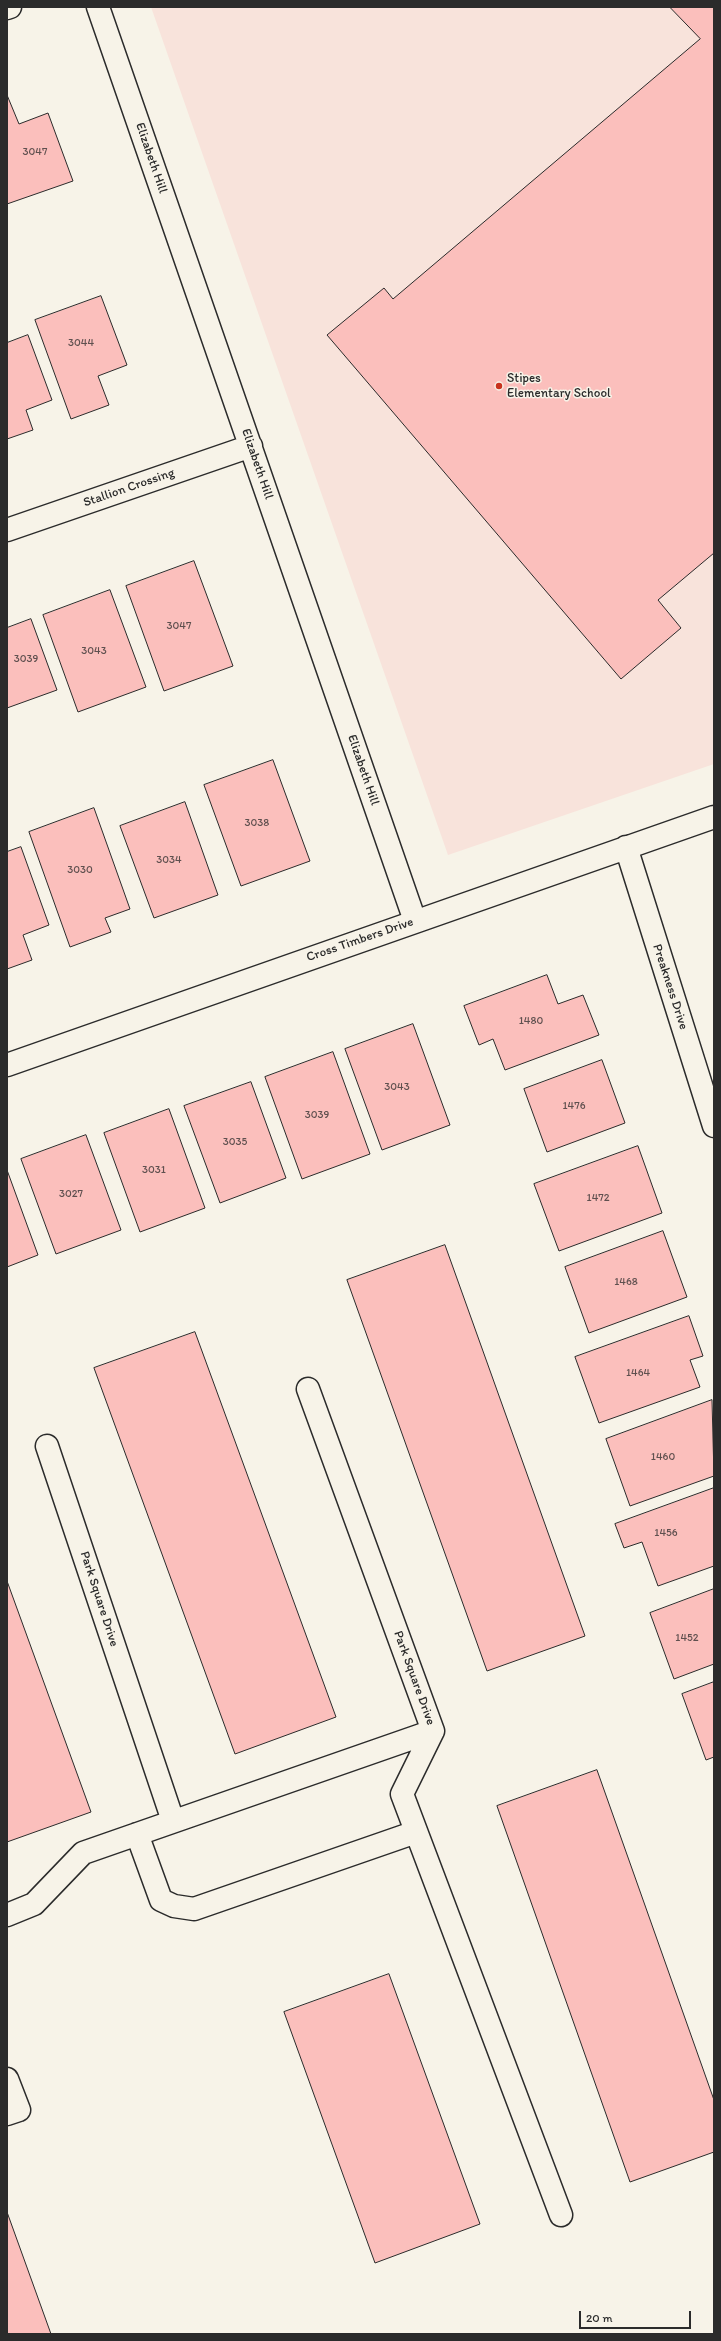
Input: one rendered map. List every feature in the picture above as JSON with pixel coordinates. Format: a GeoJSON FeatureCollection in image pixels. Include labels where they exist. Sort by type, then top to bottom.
{"type":"FeatureCollection","features":[{"type":"Feature","properties":{"kind":"street","name":"Elizabeth Hill"},"geometry":{"type":"LineString","coordinates":[[98,7],[415,921]]}},
{"type":"Feature","properties":{"kind":"street","name":"Stallion Crossing"},"geometry":{"type":"LineString","coordinates":[[7,530],[250,446]]}},
{"type":"Feature","properties":{"kind":"street","name":"Cross Timbers Drive"},"geometry":{"type":"LineString","coordinates":[[7,1065],[714,816]]}},
{"type":"Feature","properties":{"kind":"street","name":"Preakness Drive"},"geometry":{"type":"LineString","coordinates":[[626,847],[714,1126]]}},
{"type":"Feature","properties":{"kind":"street","name":"Park Square Drive"},"geometry":{"type":"LineString","coordinates":[[7,1915],[34,1904],[84,1853],[433,1731],[308,1389]]}},
{"type":"Feature","properties":{"kind":"street","name":"Park Square Drive"},"geometry":{"type":"LineString","coordinates":[[48,1446],[173,1821]]}},
{"type":"Feature","properties":{"kind":"street"},"geometry":{"type":"LineString","coordinates":[[433,1731],[402,1794],[561,2215]]}},
{"type":"Feature","properties":{"kind":"street"},"geometry":{"type":"LineString","coordinates":[[137,1834],[162,1900],[174,1906],[194,1908],[416,1832]]}},
{"type":"Feature","properties":{"kind":"street"},"geometry":{"type":"LineString","coordinates":[[7,2078],[18,2110],[7,2114]]}},
{"type":"Feature","properties":{"kind":"shaded area","name":"Stipes Elementary School"},"geometry":{"type":"Polygon","coordinates":[[[151,7],[714,7],[714,764],[448,855],[151,7]]]}},
{"type":"Feature","properties":{"kind":"building"},"geometry":{"type":"Polygon","coordinates":[[[670,7],[714,7],[714,553],[658,600],[681,628],[621,679],[327,335],[384,288],[393,299],[700,39],[670,7]]]}},
{"type":"Feature","properties":{"kind":"building"},"geometry":{"type":"Polygon","coordinates":[[[7,95],[19,124],[48,113],[73,181],[7,204],[7,95]]]}},
{"type":"Feature","properties":{"kind":"building"},"geometry":{"type":"Polygon","coordinates":[[[101,296],[127,365],[98,376],[109,405],[71,419],[35,320],[101,296]]]}},
{"type":"Feature","properties":{"kind":"building"},"geometry":{"type":"Polygon","coordinates":[[[28,335],[52,400],[26,410],[33,430],[7,439],[7,343],[28,335]]]}},
{"type":"Feature","properties":{"kind":"building"},"geometry":{"type":"Polygon","coordinates":[[[194,561],[233,666],[164,691],[126,586],[194,561]]]}},
{"type":"Feature","properties":{"kind":"building"},"geometry":{"type":"Polygon","coordinates":[[[110,590],[146,687],[78,712],[43,615],[110,590]]]}},
{"type":"Feature","properties":{"kind":"building"},"geometry":{"type":"Polygon","coordinates":[[[31,619],[57,690],[7,708],[7,628],[31,619]]]}},
{"type":"Feature","properties":{"kind":"building"},"geometry":{"type":"Polygon","coordinates":[[[273,760],[310,861],[241,886],[204,785],[273,760]]]}},
{"type":"Feature","properties":{"kind":"building"},"geometry":{"type":"Polygon","coordinates":[[[185,802],[218,895],[154,918],[120,826],[185,802]]]}},
{"type":"Feature","properties":{"kind":"building"},"geometry":{"type":"Polygon","coordinates":[[[94,808],[130,909],[105,918],[111,932],[70,947],[29,832],[94,808]]]}},
{"type":"Feature","properties":{"kind":"building"},"geometry":{"type":"Polygon","coordinates":[[[21,847],[49,925],[23,935],[32,960],[7,969],[7,852],[21,847]]]}},
{"type":"Feature","properties":{"kind":"building"},"geometry":{"type":"Polygon","coordinates":[[[547,975],[558,1004],[583,995],[599,1035],[505,1070],[493,1039],[479,1045],[464,1006],[547,975]]]}},
{"type":"Feature","properties":{"kind":"building"},"geometry":{"type":"Polygon","coordinates":[[[413,1024],[450,1125],[382,1150],[345,1049],[413,1024]]]}},
{"type":"Feature","properties":{"kind":"building"},"geometry":{"type":"Polygon","coordinates":[[[333,1052],[370,1154],[302,1179],[265,1077],[333,1052]]]}},
{"type":"Feature","properties":{"kind":"building"},"geometry":{"type":"Polygon","coordinates":[[[602,1060],[625,1123],[547,1152],[524,1089],[602,1060]]]}},
{"type":"Feature","properties":{"kind":"building"},"geometry":{"type":"Polygon","coordinates":[[[251,1082],[286,1178],[220,1203],[184,1106],[251,1082]]]}},
{"type":"Feature","properties":{"kind":"building"},"geometry":{"type":"Polygon","coordinates":[[[169,1109],[205,1208],[140,1232],[104,1133],[169,1109]]]}},
{"type":"Feature","properties":{"kind":"building"},"geometry":{"type":"Polygon","coordinates":[[[86,1135],[121,1230],[56,1254],[21,1159],[86,1135]]]}},
{"type":"Feature","properties":{"kind":"building"},"geometry":{"type":"Polygon","coordinates":[[[638,1146],[662,1213],[559,1251],[534,1184],[638,1146]]]}},
{"type":"Feature","properties":{"kind":"building"},"geometry":{"type":"Polygon","coordinates":[[[7,1170],[38,1255],[7,1267],[7,1170]]]}},
{"type":"Feature","properties":{"kind":"building"},"geometry":{"type":"Polygon","coordinates":[[[663,1231],[687,1297],[589,1333],[565,1267],[663,1231]]]}},
{"type":"Feature","properties":{"kind":"building"},"geometry":{"type":"Polygon","coordinates":[[[445,1245],[585,1636],[487,1671],[347,1280],[445,1245]]]}},
{"type":"Feature","properties":{"kind":"building"},"geometry":{"type":"Polygon","coordinates":[[[689,1316],[703,1356],[690,1360],[700,1387],[599,1423],[575,1357],[689,1316]]]}},
{"type":"Feature","properties":{"kind":"building"},"geometry":{"type":"Polygon","coordinates":[[[195,1332],[336,1717],[235,1754],[94,1368],[195,1332]]]}},
{"type":"Feature","properties":{"kind":"building"},"geometry":{"type":"Polygon","coordinates":[[[712,1400],[714,1476],[630,1506],[606,1439],[712,1400]]]}},
{"type":"Feature","properties":{"kind":"building"},"geometry":{"type":"Polygon","coordinates":[[[714,1488],[714,1566],[658,1586],[642,1542],[624,1548],[615,1524],[714,1488]]]}},
{"type":"Feature","properties":{"kind":"building"},"geometry":{"type":"Polygon","coordinates":[[[7,1581],[91,1812],[7,1842],[7,1581]]]}},
{"type":"Feature","properties":{"kind":"building"},"geometry":{"type":"Polygon","coordinates":[[[714,1589],[714,1664],[674,1679],[650,1613],[714,1589]]]}},
{"type":"Feature","properties":{"kind":"building"},"geometry":{"type":"Polygon","coordinates":[[[714,1682],[714,1757],[706,1760],[682,1694],[714,1682]]]}},
{"type":"Feature","properties":{"kind":"building"},"geometry":{"type":"Polygon","coordinates":[[[597,1770],[714,2100],[714,2152],[630,2182],[497,1806],[597,1770]]]}},
{"type":"Feature","properties":{"kind":"building"},"geometry":{"type":"Polygon","coordinates":[[[389,1974],[480,2224],[375,2263],[284,2012],[389,1974]]]}},
{"type":"Feature","properties":{"kind":"building"},"geometry":{"type":"Polygon","coordinates":[[[7,2212],[51,2334],[7,2334],[7,2212]]]}},
{"type":"Feature","properties":{"kind":"place","name":"Stipes Elementary School"},"geometry":{"type":"Point","coordinates":[499,386]}}]}
